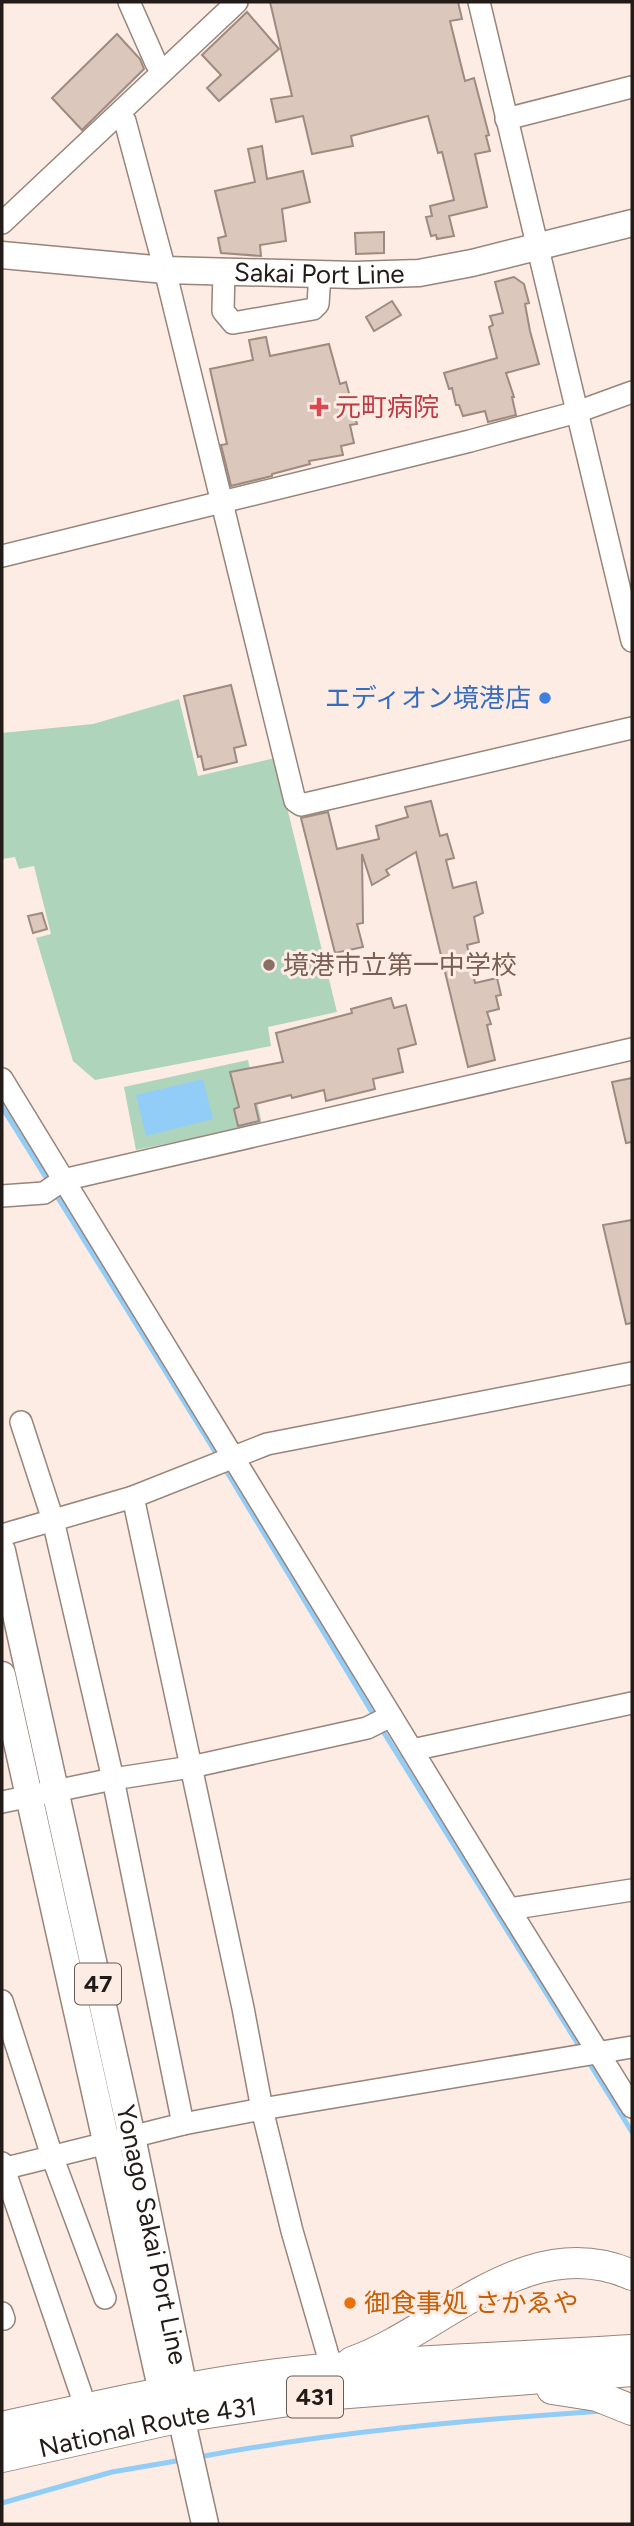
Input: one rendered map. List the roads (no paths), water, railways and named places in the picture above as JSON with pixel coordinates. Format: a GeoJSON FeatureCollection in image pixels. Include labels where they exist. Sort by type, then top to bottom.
{"type":"FeatureCollection","features":[{"type":"Feature","properties":{"kind":"highway","name":"National Route 431"},"geometry":{"type":"LineString","coordinates":[[331,2369],[363,2358],[487,2289],[530,2270],[585,2264],[632,2275]]}},
{"type":"Feature","properties":{"kind":"highway","name":"National Route 431"},"geometry":{"type":"LineString","coordinates":[[2,2456],[176,2399],[262,2376],[331,2369],[632,2350]]}},
{"type":"Feature","properties":{"kind":"highway","name":"National Route 431"},"geometry":{"type":"LineString","coordinates":[[2,2427],[86,2408],[176,2399],[324,2395],[632,2371]]}},
{"type":"Feature","properties":{"kind":"highway","name":"National Route 431"},"geometry":{"type":"LineString","coordinates":[[379,2390],[551,2389],[597,2396],[632,2410]]}},
{"type":"Feature","properties":{"kind":"main road","name":"Sakai Port Line"},"geometry":{"type":"LineString","coordinates":[[2,255],[165,270],[320,274],[419,273],[472,263],[632,223]]}},
{"type":"Feature","properties":{"kind":"main road","name":"Yonago Sakai Port Line"},"geometry":{"type":"LineString","coordinates":[[2,1551],[55,1790],[120,2140],[205,2524]]}},
{"type":"Feature","properties":{"kind":"main road","name":"Yonago Sakai Port Line"},"geometry":{"type":"LineString","coordinates":[[2,1675],[29,1795],[120,2140]]}},
{"type":"Feature","properties":{"kind":"street"},"geometry":{"type":"LineString","coordinates":[[129,2],[162,71]]}},
{"type":"Feature","properties":{"kind":"street"},"geometry":{"type":"LineString","coordinates":[[2,223],[236,2]]}},
{"type":"Feature","properties":{"kind":"street"},"geometry":{"type":"LineString","coordinates":[[479,2],[577,412],[624,568],[632,641]]}},
{"type":"Feature","properties":{"kind":"street"},"geometry":{"type":"LineString","coordinates":[[506,119],[632,87]]}},
{"type":"Feature","properties":{"kind":"street"},"geometry":{"type":"LineString","coordinates":[[120,114],[125,121],[165,270],[295,801],[301,804],[632,728]]}},
{"type":"Feature","properties":{"kind":"street"},"geometry":{"type":"LineString","coordinates":[[224,271],[223,311],[233,323],[313,309],[318,304],[320,274]]}},
{"type":"Feature","properties":{"kind":"street"},"geometry":{"type":"LineString","coordinates":[[2,556],[577,412],[632,392]]}},
{"type":"Feature","properties":{"kind":"street"},"geometry":{"type":"LineString","coordinates":[[2,1196],[44,1194],[63,1180],[632,1049]]}},
{"type":"Feature","properties":{"kind":"street"},"geometry":{"type":"LineString","coordinates":[[2,1079],[231,1457],[632,2107]]}},
{"type":"Feature","properties":{"kind":"street"},"geometry":{"type":"LineString","coordinates":[[2,1535],[133,1497],[231,1457],[293,1438],[632,1373]]}},
{"type":"Feature","properties":{"kind":"street"},"geometry":{"type":"LineString","coordinates":[[21,1422],[53,1520],[113,1779],[183,2124]]}},
{"type":"Feature","properties":{"kind":"street"},"geometry":{"type":"LineString","coordinates":[[133,1497],[243,2008],[262,2109],[292,2231],[331,2369]]}},
{"type":"Feature","properties":{"kind":"street"},"geometry":{"type":"LineString","coordinates":[[412,1750],[632,1703]]}},
{"type":"Feature","properties":{"kind":"street"},"geometry":{"type":"LineString","coordinates":[[2,1802],[113,1779],[191,1767],[367,1728],[391,1716]]}},
{"type":"Feature","properties":{"kind":"street"},"geometry":{"type":"LineString","coordinates":[[509,1909],[632,1890]]}},
{"type":"Feature","properties":{"kind":"street"},"geometry":{"type":"LineString","coordinates":[[2,2001],[52,2156],[105,2298]]}},
{"type":"Feature","properties":{"kind":"street"},"geometry":{"type":"LineString","coordinates":[[86,2408],[2,2166],[183,2124],[262,2109],[632,2047]]}},
{"type":"Feature","properties":{"kind":"water"},"geometry":{"type":"Polygon","coordinates":[[[203,1079],[213,1119],[146,1136],[136,1095],[203,1079]]]}},
{"type":"Feature","properties":{"kind":"waterway"},"geometry":{"type":"LineString","coordinates":[[2,1107],[50,1184]]}},
{"type":"Feature","properties":{"kind":"waterway"},"geometry":{"type":"LineString","coordinates":[[55,1193],[219,1458]]}},
{"type":"Feature","properties":{"kind":"waterway"},"geometry":{"type":"LineString","coordinates":[[224,1467],[376,1719]]}},
{"type":"Feature","properties":{"kind":"waterway"},"geometry":{"type":"LineString","coordinates":[[381,1728],[581,2049]]}},
{"type":"Feature","properties":{"kind":"waterway"},"geometry":{"type":"LineString","coordinates":[[588,2061],[632,2132]]}},
{"type":"Feature","properties":{"kind":"waterway"},"geometry":{"type":"LineString","coordinates":[[199,2457],[400,2428],[603,2411]]}},
{"type":"Feature","properties":{"kind":"waterway"},"geometry":{"type":"LineString","coordinates":[[2,2503],[112,2472],[182,2460]]}},
{"type":"Feature","properties":{"kind":"place","name":"元町病院"},"geometry":{"type":"Point","coordinates":[319,407]}},
{"type":"Feature","properties":{"kind":"place","name":"エディオン境港店"},"geometry":{"type":"Point","coordinates":[545,698]}},
{"type":"Feature","properties":{"kind":"place","name":"境港市立第一中学校"},"geometry":{"type":"Point","coordinates":[269,965]}},
{"type":"Feature","properties":{"kind":"place","name":"御食事処 さかゑや"},"geometry":{"type":"Point","coordinates":[350,2303]}}]}
